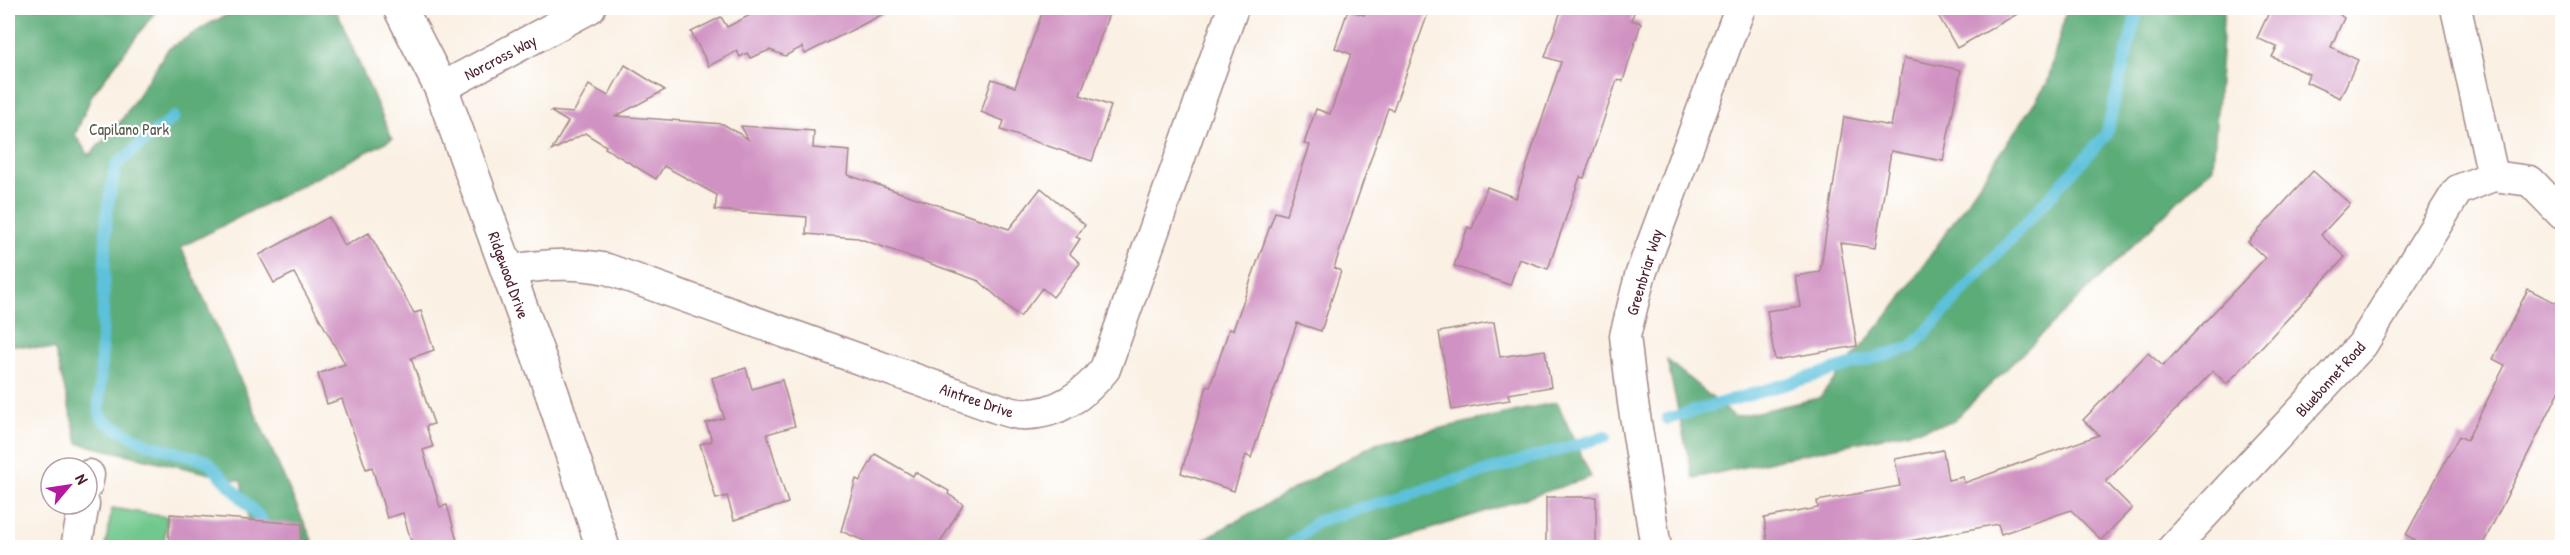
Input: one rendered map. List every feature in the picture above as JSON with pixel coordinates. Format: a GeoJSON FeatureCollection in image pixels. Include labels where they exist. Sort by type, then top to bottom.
{"type":"FeatureCollection","features":[{"type":"Feature","properties":{"kind":"main road","name":"Ridgewood Drive"},"geometry":{"type":"LineString","coordinates":[[400,8],[441,88],[603,548]]}},
{"type":"Feature","properties":{"kind":"street","name":"Norcross Way"},"geometry":{"type":"LineString","coordinates":[[441,88],[590,8]]}},
{"type":"Feature","properties":{"kind":"street","name":"Aintree Drive"},"geometry":{"type":"LineString","coordinates":[[507,271],[535,265],[582,264],[607,268],[985,404],[1020,415],[1046,412],[1093,385],[1105,369],[1233,8]]}},
{"type":"Feature","properties":{"kind":"street","name":"Greenbriar Way"},"geometry":{"type":"LineString","coordinates":[[1656,548],[1625,336],[1640,276],[1740,8]]}},
{"type":"Feature","properties":{"kind":"street"},"geometry":{"type":"LineString","coordinates":[[2456,8],[2493,176]]}},
{"type":"Feature","properties":{"kind":"street","name":"Bluebonnet Road"},"geometry":{"type":"LineString","coordinates":[[2173,548],[2362,345],[2458,190],[2493,176],[2529,181],[2562,214]]}},
{"type":"Feature","properties":{"kind":"street"},"geometry":{"type":"LineString","coordinates":[[76,548],[82,516]]}},
{"type":"Feature","properties":{"kind":"green space","name":"Capilano Park"},"geometry":{"type":"Polygon","coordinates":[[[8,8],[158,8],[92,95],[75,135],[89,156],[121,121],[168,49],[209,24],[227,15],[261,8],[335,8],[392,139],[181,247],[315,547],[254,547],[241,481],[78,443],[55,350],[8,344],[8,8]]]}},
{"type":"Feature","properties":{"kind":"green space"},"geometry":{"type":"Polygon","coordinates":[[[2067,8],[2224,8],[2213,167],[1952,422],[1693,478],[1667,360],[1735,417],[1819,398],[1898,303],[2047,84],[2067,8]]]}},
{"type":"Feature","properties":{"kind":"green space"},"geometry":{"type":"Polygon","coordinates":[[[1557,402],[1591,477],[1375,547],[1190,547],[1376,443],[1557,402]]]}},
{"type":"Feature","properties":{"kind":"green space"},"geometry":{"type":"Polygon","coordinates":[[[112,508],[168,517],[163,547],[105,547],[112,508]]]}},
{"type":"Feature","properties":{"kind":"building"},"geometry":{"type":"Polygon","coordinates":[[[764,8],[895,8],[805,54],[802,47],[785,56],[770,50],[750,58],[747,53],[740,57],[737,51],[709,66],[691,32],[721,17],[727,27],[764,8]]]}},
{"type":"Feature","properties":{"kind":"building"},"geometry":{"type":"Polygon","coordinates":[[[1044,8],[1111,8],[1080,95],[1111,106],[1092,161],[1001,130],[1004,121],[981,112],[992,79],[1015,87],[1044,8]]]}},
{"type":"Feature","properties":{"kind":"building"},"geometry":{"type":"Polygon","coordinates":[[[1366,8],[1430,8],[1393,110],[1388,108],[1345,235],[1334,268],[1341,271],[1321,331],[1297,323],[1251,458],[1246,455],[1234,491],[1181,473],[1207,386],[1210,387],[1229,329],[1233,330],[1275,212],[1286,215],[1310,145],[1304,144],[1316,109],[1330,114],[1351,54],[1335,48],[1348,10],[1364,15],[1366,8]]]}},
{"type":"Feature","properties":{"kind":"building"},"geometry":{"type":"Polygon","coordinates":[[[1562,8],[1636,8],[1631,20],[1641,23],[1623,81],[1617,80],[1584,178],[1580,177],[1548,269],[1519,259],[1510,285],[1454,266],[1468,227],[1472,229],[1487,187],[1516,198],[1561,62],[1545,57],[1562,8]]]}},
{"type":"Feature","properties":{"kind":"building"},"geometry":{"type":"Polygon","coordinates":[[[1934,8],[2028,8],[1957,48],[1934,8]]]}},
{"type":"Feature","properties":{"kind":"building"},"geometry":{"type":"Polygon","coordinates":[[[2271,8],[2343,8],[2340,15],[2344,18],[2331,47],[2358,60],[2340,98],[2306,82],[2309,74],[2272,57],[2277,47],[2257,38],[2271,8]]]}},
{"type":"Feature","properties":{"kind":"building"},"geometry":{"type":"Polygon","coordinates":[[[1904,58],[1961,70],[1943,161],[1891,151],[1875,248],[1840,243],[1857,346],[1775,360],[1767,311],[1800,306],[1795,276],[1820,272],[1844,117],[1891,126],[1904,58]]]}},
{"type":"Feature","properties":{"kind":"building"},"geometry":{"type":"Polygon","coordinates":[[[625,65],[665,90],[616,116],[723,124],[748,139],[741,126],[814,131],[813,148],[850,151],[848,175],[1009,229],[1041,188],[1085,225],[1076,237],[1080,239],[1070,254],[1080,263],[1053,297],[1042,288],[1020,317],[979,281],[858,238],[806,234],[807,217],[715,210],[717,195],[664,166],[656,179],[585,133],[551,151],[568,122],[550,111],[573,113],[589,85],[608,96],[625,65]]]}},
{"type":"Feature","properties":{"kind":"building"},"geometry":{"type":"Polygon","coordinates":[[[2313,171],[2350,204],[2321,235],[2345,257],[2227,384],[2213,371],[2106,482],[2132,508],[2101,540],[2071,510],[2001,534],[1998,524],[1873,548],[1768,548],[1764,518],[1818,508],[1817,501],[1900,486],[1895,459],[1943,450],[1948,480],[1963,477],[1964,483],[2099,435],[2083,420],[2148,353],[2163,366],[2265,258],[2248,242],[2313,171]]]}},
{"type":"Feature","properties":{"kind":"building"},"geometry":{"type":"Polygon","coordinates":[[[329,217],[344,246],[369,233],[414,313],[421,311],[434,350],[411,358],[434,424],[426,426],[433,447],[423,450],[440,507],[447,505],[459,548],[413,548],[403,513],[387,518],[372,467],[366,469],[342,399],[327,404],[318,374],[345,364],[294,273],[274,283],[259,255],[329,217]]]}},
{"type":"Feature","properties":{"kind":"building"},"geometry":{"type":"Polygon","coordinates":[[[2528,289],[2562,306],[2562,386],[2481,548],[2411,548],[2415,540],[2406,535],[2459,436],[2467,440],[2505,365],[2493,359],[2528,289]]]}},
{"type":"Feature","properties":{"kind":"building"},"geometry":{"type":"Polygon","coordinates":[[[1494,322],[1500,357],[1545,350],[1551,387],[1508,394],[1510,400],[1452,410],[1439,332],[1494,322]]]}},
{"type":"Feature","properties":{"kind":"building"},"geometry":{"type":"Polygon","coordinates":[[[746,368],[752,389],[782,380],[795,426],[767,434],[788,503],[734,520],[727,496],[716,499],[700,444],[712,441],[706,423],[724,418],[712,378],[746,368]]]}},
{"type":"Feature","properties":{"kind":"building"},"geometry":{"type":"Polygon","coordinates":[[[875,454],[913,476],[915,472],[949,491],[948,494],[963,504],[937,548],[881,548],[841,531],[856,479],[860,481],[875,454]]]}},
{"type":"Feature","properties":{"kind":"building"},"geometry":{"type":"Polygon","coordinates":[[[1546,497],[1596,497],[1596,548],[1546,548],[1546,497]]]}},
{"type":"Feature","properties":{"kind":"building"},"geometry":{"type":"Polygon","coordinates":[[[170,514],[302,524],[301,548],[168,548],[170,514]]]}},
{"type":"Feature","properties":{"kind":"waterway"},"geometry":{"type":"LineString","coordinates":[[1667,419],[1912,347],[2106,135],[2138,8]]}},
{"type":"Feature","properties":{"kind":"waterway"},"geometry":{"type":"LineString","coordinates":[[174,117],[116,165],[107,211],[99,411],[104,421],[147,444],[207,461],[261,519],[266,535]]}},
{"type":"Feature","properties":{"kind":"waterway"},"geometry":{"type":"LineString","coordinates":[[1286,548],[1318,521],[1606,436]]}}]}
